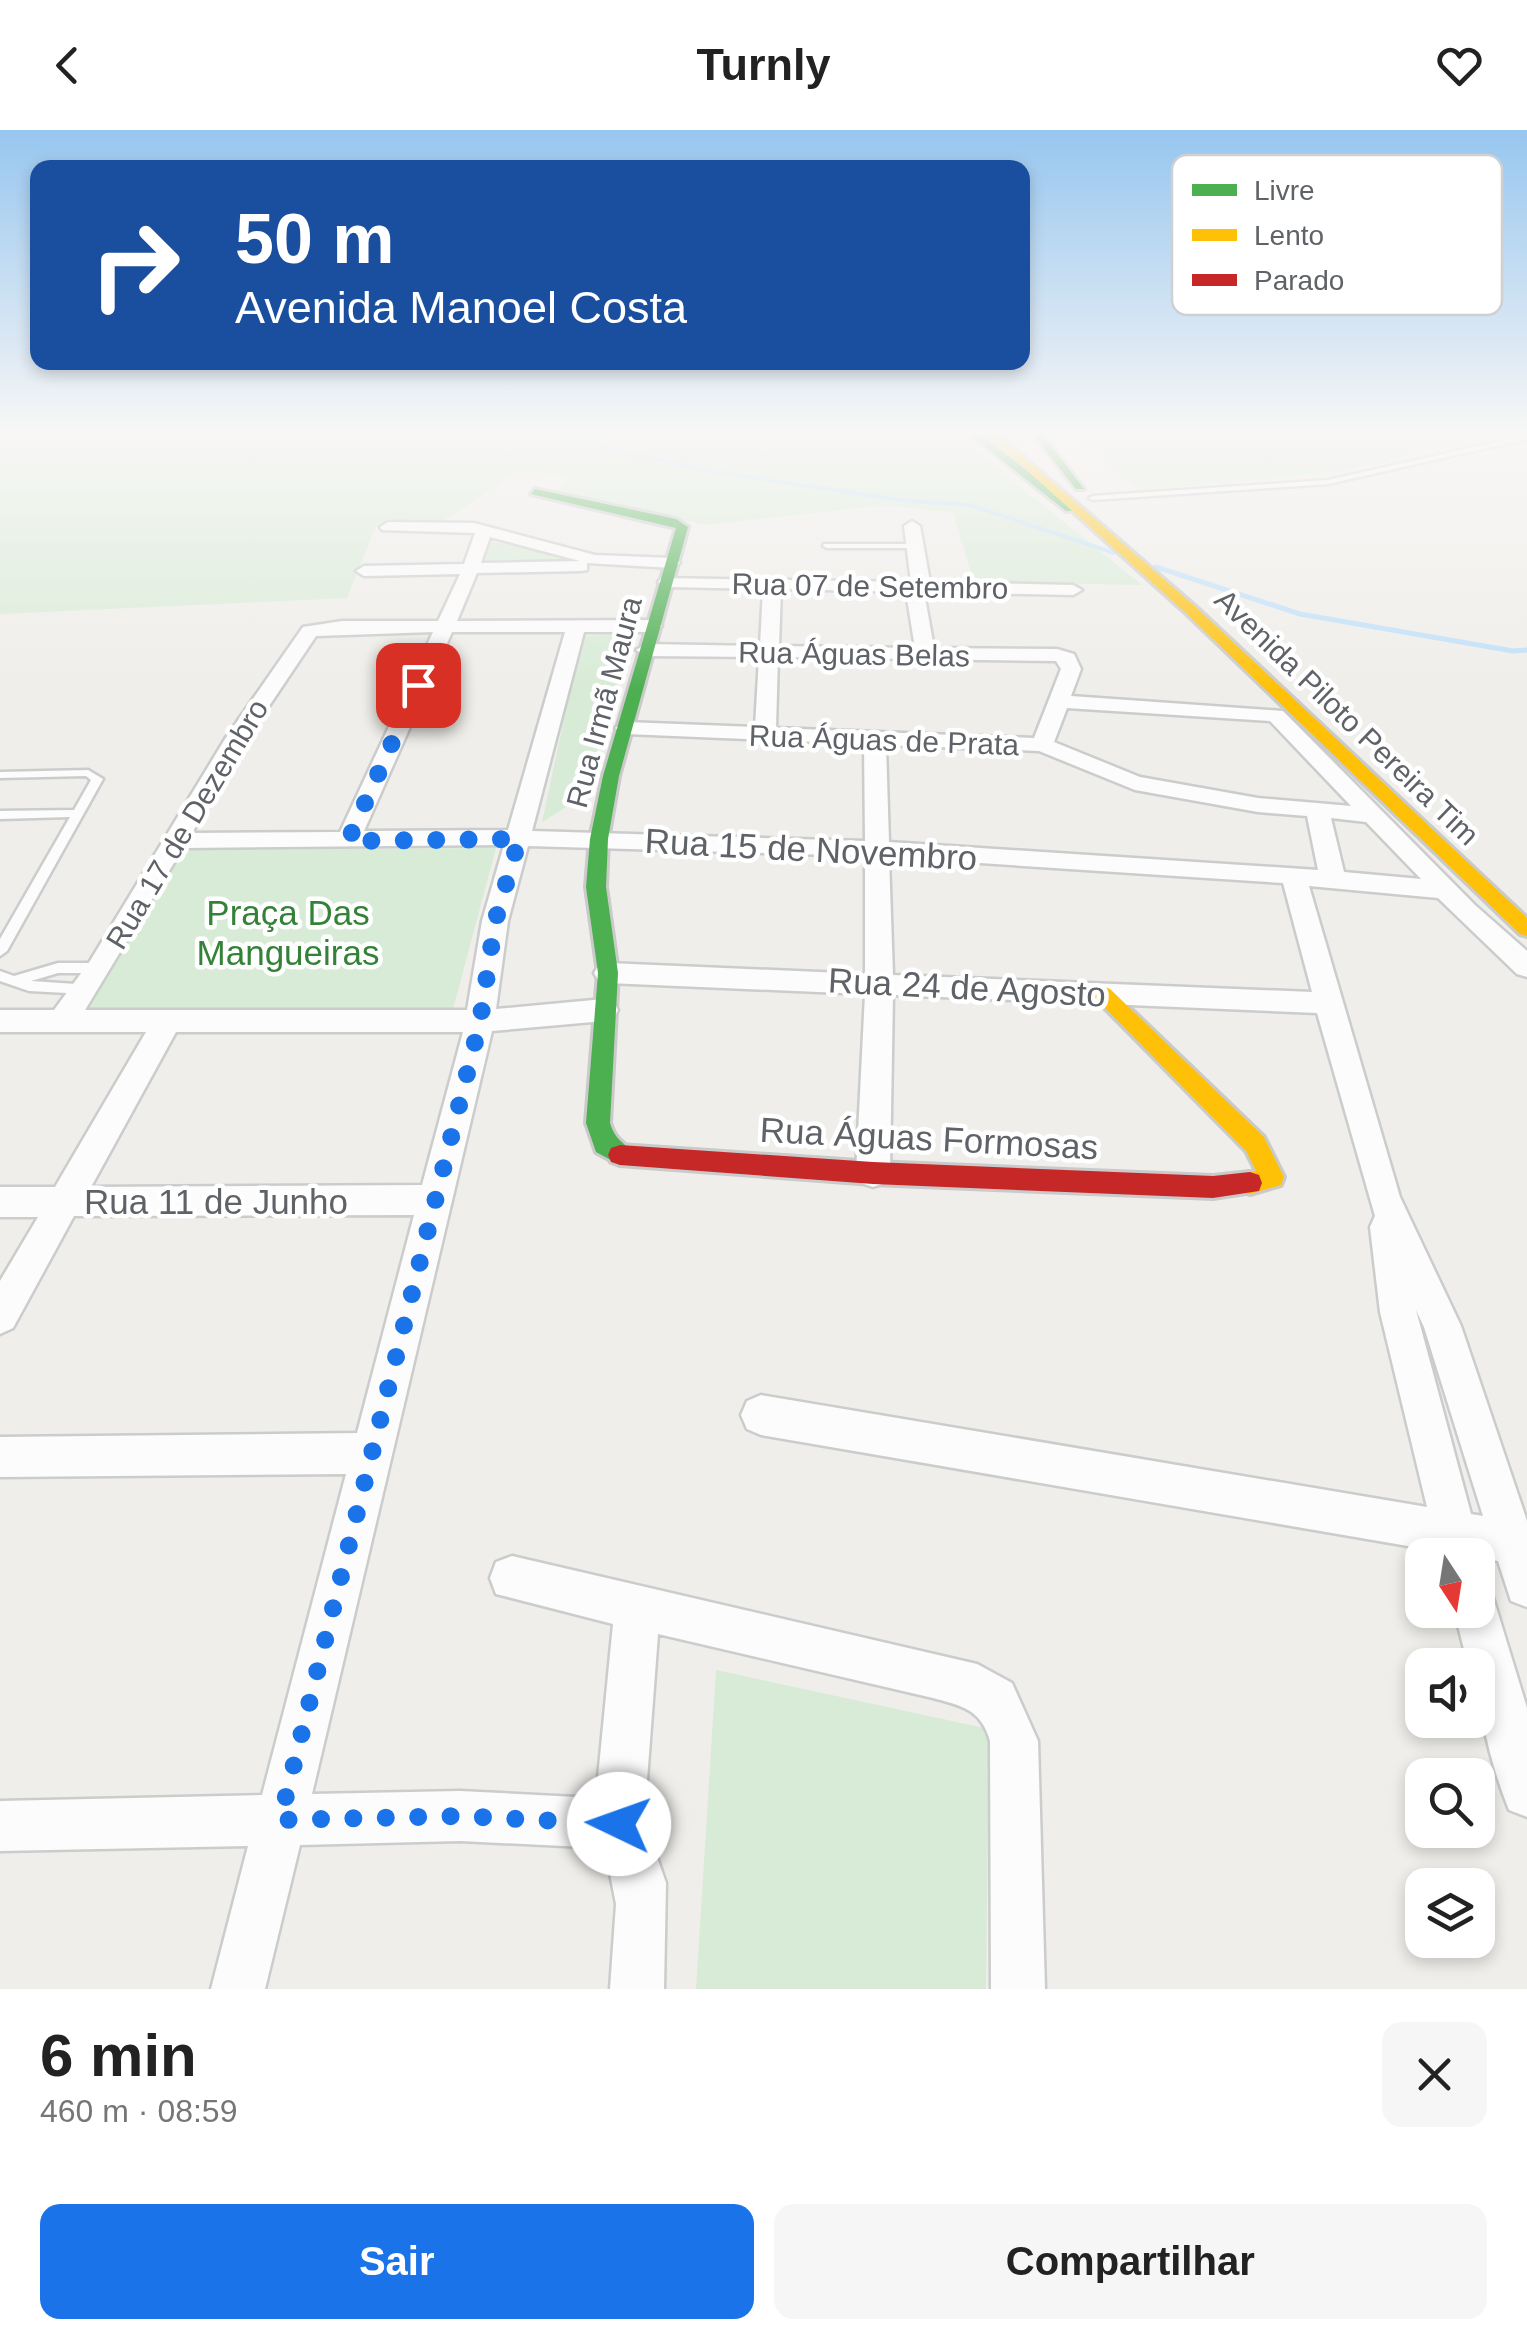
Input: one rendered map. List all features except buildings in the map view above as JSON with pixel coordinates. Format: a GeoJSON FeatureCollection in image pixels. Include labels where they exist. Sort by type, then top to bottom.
{"type":"FeatureCollection","features":[{"type":"Feature","properties":{"kind":"main road","name":"Rua Irmã Maura"},"geometry":{"type":"LineString","coordinates":[[599,1135],[608,973],[596,888],[599,839],[611,776],[682,526],[658,518]]}},
{"type":"Feature","properties":{"kind":"main road"},"geometry":{"type":"LineString","coordinates":[[1084,518],[1097,528]]}},
{"type":"Feature","properties":{"kind":"main road","name":"Avenida Piloto Pereira Tim"},"geometry":{"type":"LineString","coordinates":[[1085,518],[1136,560],[1527,929]]}},
{"type":"Feature","properties":{"kind":"main road","name":"Avenida Piloto Pereira Tim"},"geometry":{"type":"LineString","coordinates":[[1114,518],[1304,685]]}},
{"type":"Feature","properties":{"kind":"main road","name":"Rua Águas Formosas"},"geometry":{"type":"LineString","coordinates":[[599,1135],[610,1152],[625,1157],[873,1173],[1213,1186],[1265,1182],[1272,1177],[1271,1168],[1255,1144],[1103,994]]}},
{"type":"Feature","properties":{"kind":"street"},"geometry":{"type":"LineString","coordinates":[[388,527],[452,526],[484,531],[618,564]]}},
{"type":"Feature","properties":{"kind":"street"},"geometry":{"type":"LineString","coordinates":[[912,526],[926,655]]}},
{"type":"Feature","properties":{"kind":"street"},"geometry":{"type":"LineString","coordinates":[[348,841],[471,569],[484,531]]}},
{"type":"Feature","properties":{"kind":"street","name":"Rua 07 de Setembro"},"geometry":{"type":"LineString","coordinates":[[618,564],[772,584],[1073,590]]}},
{"type":"Feature","properties":{"kind":"street"},"geometry":{"type":"LineString","coordinates":[[364,571],[618,564]]}},
{"type":"Feature","properties":{"kind":"street"},"geometry":{"type":"LineString","coordinates":[[765,736],[772,584]]}},
{"type":"Feature","properties":{"kind":"street"},"geometry":{"type":"LineString","coordinates":[[238,1989],[480,1022],[495,922],[576,626]]}},
{"type":"Feature","properties":{"kind":"street"},"geometry":{"type":"LineString","coordinates":[[444,628],[654,626]]}},
{"type":"Feature","properties":{"kind":"street","name":"Rua 17 de Dezembro"},"geometry":{"type":"LineString","coordinates":[[62,1021],[93,978],[293,650],[314,629],[444,628]]}},
{"type":"Feature","properties":{"kind":"street","name":"Rua Águas Belas"},"geometry":{"type":"LineString","coordinates":[[646,650],[1062,656],[1072,668],[1060,701]]}},
{"type":"Feature","properties":{"kind":"street"},"geometry":{"type":"LineString","coordinates":[[1042,745],[1060,701],[1276,715],[1446,890],[1527,967]]}},
{"type":"Feature","properties":{"kind":"street","name":"Rua Águas de Prata"},"geometry":{"type":"LineString","coordinates":[[626,728],[1042,745],[1135,782],[1258,804],[1372,815]]}},
{"type":"Feature","properties":{"kind":"street"},"geometry":{"type":"LineString","coordinates":[[873,1173],[879,984],[875,740]]}},
{"type":"Feature","properties":{"kind":"street"},"geometry":{"type":"LineString","coordinates":[[1317,810],[1332,878]]}},
{"type":"Feature","properties":{"kind":"street","name":"Rua 15 de Novembro"},"geometry":{"type":"LineString","coordinates":[[176,841],[599,839],[874,850],[1332,878],[1446,890]]}},
{"type":"Feature","properties":{"kind":"street"},"geometry":{"type":"LineString","coordinates":[[1294,877],[1383,1197],[1442,1326],[1520,1544],[1527,1585]]}},
{"type":"Feature","properties":{"kind":"street","name":"Rua 24 de Agosto"},"geometry":{"type":"LineString","coordinates":[[608,973],[1326,1002]]}},
{"type":"Feature","properties":{"kind":"street"},"geometry":{"type":"LineString","coordinates":[[0,1021],[480,1022],[604,1010]]}},
{"type":"Feature","properties":{"kind":"street"},"geometry":{"type":"LineString","coordinates":[[0,1316],[166,1021]]}},
{"type":"Feature","properties":{"kind":"street"},"geometry":{"type":"LineString","coordinates":[[1383,1197],[1398,1312],[1455,1538]]}},
{"type":"Feature","properties":{"kind":"street","name":"Rua 11 de Junho"},"geometry":{"type":"LineString","coordinates":[[0,1202],[433,1200]]}},
{"type":"Feature","properties":{"kind":"street"},"geometry":{"type":"LineString","coordinates":[[761,1415],[1429,1538]]}},
{"type":"Feature","properties":{"kind":"street"},"geometry":{"type":"LineString","coordinates":[[0,1456],[372,1453]]}},
{"type":"Feature","properties":{"kind":"street"},"geometry":{"type":"LineString","coordinates":[[1495,1544],[1520,1544]]}},
{"type":"Feature","properties":{"kind":"street"},"geometry":{"type":"LineString","coordinates":[[512,1578],[934,1675],[994,1695],[1006,1710],[1014,1741],[1018,1989]]}},
{"type":"Feature","properties":{"kind":"street"},"geometry":{"type":"LineString","coordinates":[[637,1609],[619,1824],[632,1844],[641,1873],[638,1989]]}},
{"type":"Feature","properties":{"kind":"street"},"geometry":{"type":"LineString","coordinates":[[1481,1628],[1527,1792]]}},
{"type":"Feature","properties":{"kind":"street"},"geometry":{"type":"LineString","coordinates":[[0,1826],[460,1816],[619,1824]]}},
{"type":"Feature","properties":{"kind":"lane"},"geometry":{"type":"LineString","coordinates":[[827,546],[915,546]]}},
{"type":"Feature","properties":{"kind":"lane"},"geometry":{"type":"LineString","coordinates":[[0,775],[94,775],[94,786],[0,952]]}},
{"type":"Feature","properties":{"kind":"lane"},"geometry":{"type":"LineString","coordinates":[[0,814],[79,813]]}},
{"type":"Feature","properties":{"kind":"lane"},"geometry":{"type":"LineString","coordinates":[[17,980],[58,968],[93,978]]}},
{"type":"Feature","properties":{"kind":"lane"},"geometry":{"type":"LineString","coordinates":[[0,976],[29,986],[93,978]]}},
{"type":"Feature","properties":{"kind":"green space"},"geometry":{"type":"Polygon","coordinates":[[[0,518],[448,518],[377,523],[347,598],[0,614],[0,518]]]}},
{"type":"Feature","properties":{"kind":"green space"},"geometry":{"type":"Polygon","coordinates":[[[672,518],[771,518],[706,525],[672,518]]]}},
{"type":"Feature","properties":{"kind":"green space"},"geometry":{"type":"Polygon","coordinates":[[[954,518],[1059,518],[1142,585],[974,582],[954,518]]]}},
{"type":"Feature","properties":{"kind":"green space"},"geometry":{"type":"Polygon","coordinates":[[[491,541],[580,561],[484,563],[491,541]]]}},
{"type":"Feature","properties":{"kind":"green space"},"geometry":{"type":"Polygon","coordinates":[[[632,634],[584,796],[542,822],[582,636],[632,634]]]}},
{"type":"Feature","properties":{"kind":"green space","name":"Praça Das Mangueiras"},"geometry":{"type":"Polygon","coordinates":[[[496,848],[452,1013],[80,1017],[182,850],[496,848]]]}},
{"type":"Feature","properties":{"kind":"green space"},"geometry":{"type":"Polygon","coordinates":[[[716,1670],[989,1729],[986,1989],[696,1989],[716,1670]]]}},
{"type":"Feature","properties":{"kind":"waterway"},"geometry":{"type":"LineString","coordinates":[[1008,518],[1114,553]]}},
{"type":"Feature","properties":{"kind":"waterway"},"geometry":{"type":"LineString","coordinates":[[1156,567],[1300,614],[1513,651],[1527,650]]}},
{"type":"Feature","properties":{"kind":"traffic: fast"},"geometry":{"type":"LineString","coordinates":[[620,1155],[605,1145],[598,1123],[608,973],[596,887],[599,839],[611,776],[682,527],[657,518]]}},
{"type":"Feature","properties":{"kind":"traffic: slow"},"geometry":{"type":"LineString","coordinates":[[1086,518],[1192,611],[1527,929]]}},
{"type":"Feature","properties":{"kind":"traffic: slow"},"geometry":{"type":"LineString","coordinates":[[1103,994],[1255,1144],[1272,1177],[1250,1183]]}},
{"type":"Feature","properties":{"kind":"traffic: jam"},"geometry":{"type":"LineString","coordinates":[[620,1155],[873,1173],[1213,1187],[1250,1183]]}},
{"type":"Feature","properties":{"kind":"route"},"geometry":{"type":"LineString","coordinates":[[418,685],[348,841],[519,839],[495,922],[480,1022],[280,1820],[460,1816],[619,1824]]}}]}
